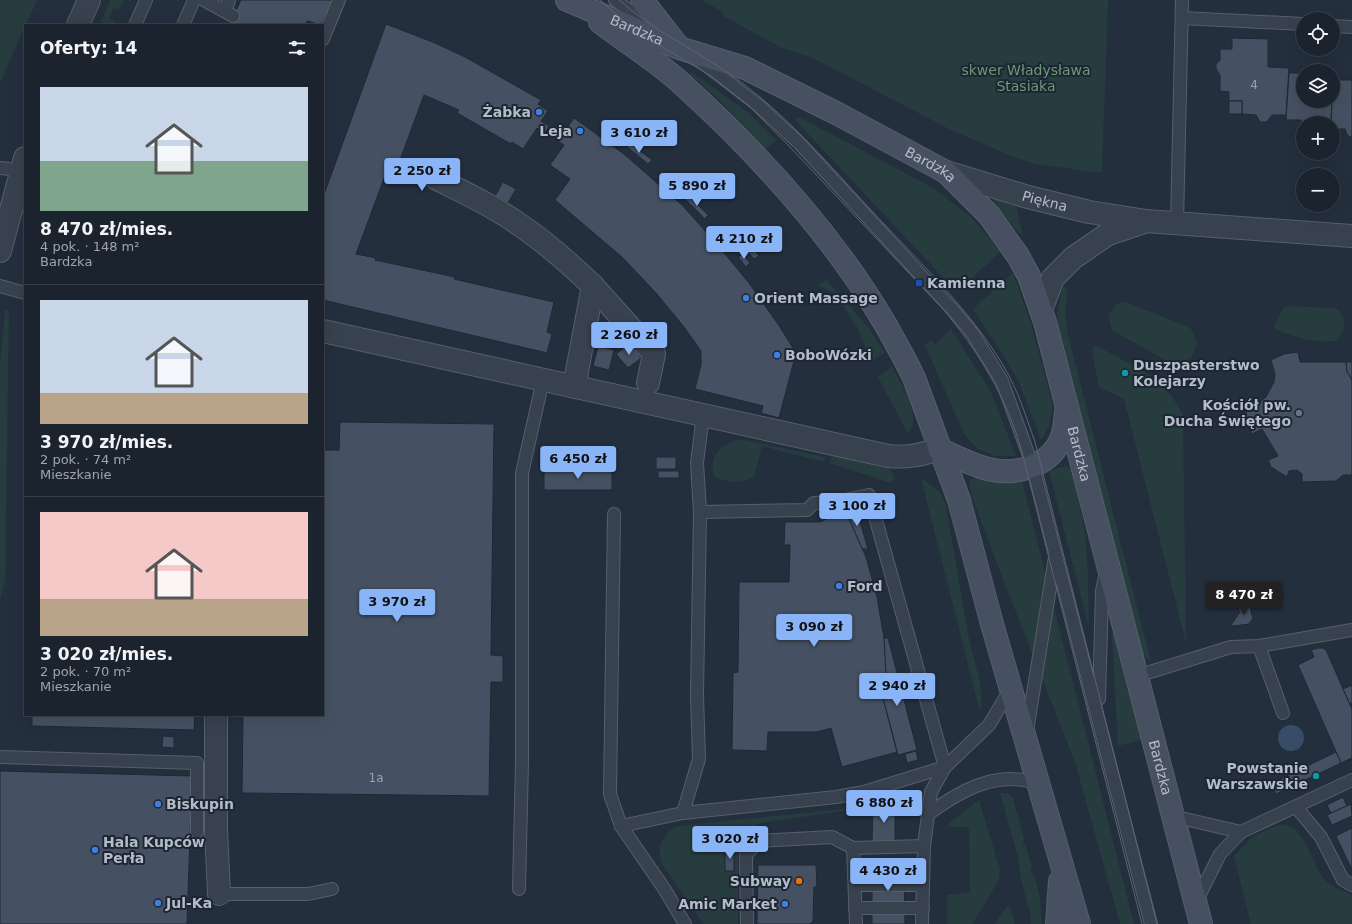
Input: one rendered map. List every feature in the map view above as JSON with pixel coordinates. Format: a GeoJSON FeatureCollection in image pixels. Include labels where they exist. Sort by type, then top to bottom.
{"type":"FeatureCollection","features":[{"type":"Feature","properties":{"kind":"street"},"geometry":{"type":"LineString","coordinates":[[78,24],[90,0]]}},
{"type":"Feature","properties":{"kind":"street"},"geometry":{"type":"LineString","coordinates":[[642,0],[679,48]]}},
{"type":"Feature","properties":{"kind":"street","name":"Bardzka"},"geometry":{"type":"LineString","coordinates":[[572,2],[679,48],[745,68],[838,114],[946,172],[989,215],[1014,250],[1029,276],[1041,310],[1201,924]]}},
{"type":"Feature","properties":{"kind":"street","name":"Bardzka"},"geometry":{"type":"LineString","coordinates":[[572,2],[681,83],[746,146],[809,217],[867,292],[903,355],[914,378],[959,500],[992,624],[1012,687],[1079,924]]}},
{"type":"Feature","properties":{"kind":"street"},"geometry":{"type":"LineString","coordinates":[[0,251],[15,167]]}},
{"type":"Feature","properties":{"kind":"street","name":"Piękna"},"geometry":{"type":"LineString","coordinates":[[946,172],[1042,201],[1089,212],[1146,221],[1352,236]]}},
{"type":"Feature","properties":{"kind":"street"},"geometry":{"type":"LineString","coordinates":[[438,179],[488,205],[520,225],[567,260],[593,286],[654,354],[648,383]]}},
{"type":"Feature","properties":{"kind":"street","name":"Piękna"},"geometry":{"type":"LineString","coordinates":[[1041,310],[1053,278],[1073,258],[1108,234],[1146,221]]}},
{"type":"Feature","properties":{"kind":"street"},"geometry":{"type":"LineString","coordinates":[[574,387],[593,286]]}},
{"type":"Feature","properties":{"kind":"street"},"geometry":{"type":"LineString","coordinates":[[324,331],[888,456],[905,458],[939,449],[988,469],[1016,471],[1033,467],[1046,458],[1062,437],[1066,405]]}},
{"type":"Feature","properties":{"kind":"street"},"geometry":{"type":"LineString","coordinates":[[216,716],[216,829],[219,894]]}},
{"type":"Feature","properties":{"kind":"street"},"geometry":{"type":"LineString","coordinates":[[1057,924],[1059,910],[1060,857]]}},
{"type":"Feature","properties":{"kind":"lane"},"geometry":{"type":"LineString","coordinates":[[135,24],[146,0]]}},
{"type":"Feature","properties":{"kind":"lane"},"geometry":{"type":"LineString","coordinates":[[183,24],[194,0]]}},
{"type":"Feature","properties":{"kind":"lane"},"geometry":{"type":"LineString","coordinates":[[204,0],[229,9]]}},
{"type":"Feature","properties":{"kind":"lane"},"geometry":{"type":"LineString","coordinates":[[324,37],[339,0]]}},
{"type":"Feature","properties":{"kind":"lane"},"geometry":{"type":"LineString","coordinates":[[616,0],[679,48],[705,64],[759,106],[799,143],[954,311],[973,334],[1002,381],[1033,467],[1151,924]]}},
{"type":"Feature","properties":{"kind":"lane"},"geometry":{"type":"LineString","coordinates":[[1177,223],[1182,0]]}},
{"type":"Feature","properties":{"kind":"lane"},"geometry":{"type":"LineString","coordinates":[[1182,18],[1296,24]]}},
{"type":"Feature","properties":{"kind":"lane"},"geometry":{"type":"LineString","coordinates":[[1340,26],[1352,27]]}},
{"type":"Feature","properties":{"kind":"lane"},"geometry":{"type":"LineString","coordinates":[[0,286],[24,296]]}},
{"type":"Feature","properties":{"kind":"lane"},"geometry":{"type":"LineString","coordinates":[[519,889],[522,762],[522,473],[542,380]]}},
{"type":"Feature","properties":{"kind":"lane"},"geometry":{"type":"LineString","coordinates":[[683,813],[699,759],[698,687],[700,512],[697,463],[703,415]]}},
{"type":"Feature","properties":{"kind":"lane"},"geometry":{"type":"LineString","coordinates":[[700,512],[807,510],[814,503],[835,502],[869,495],[945,767]]}},
{"type":"Feature","properties":{"kind":"lane"},"geometry":{"type":"LineString","coordinates":[[614,514],[610,794],[620,826],[665,890],[685,924]]}},
{"type":"Feature","properties":{"kind":"lane"},"geometry":{"type":"LineString","coordinates":[[1026,737],[1056,552]]}},
{"type":"Feature","properties":{"kind":"lane"},"geometry":{"type":"LineString","coordinates":[[1103,738],[1098,692],[1102,591],[1108,563]]}},
{"type":"Feature","properties":{"kind":"lane"},"geometry":{"type":"LineString","coordinates":[[1137,676],[1231,647],[1259,646],[1352,630]]}},
{"type":"Feature","properties":{"kind":"lane"},"geometry":{"type":"LineString","coordinates":[[1259,646],[1283,713]]}},
{"type":"Feature","properties":{"kind":"lane"},"geometry":{"type":"LineString","coordinates":[[922,924],[924,846],[931,792],[945,767],[988,725],[1012,687]]}},
{"type":"Feature","properties":{"kind":"lane"},"geometry":{"type":"LineString","coordinates":[[0,757],[197,763],[197,832]]}},
{"type":"Feature","properties":{"kind":"lane"},"geometry":{"type":"LineString","coordinates":[[620,826],[683,813],[836,797],[864,792],[945,767]]}},
{"type":"Feature","properties":{"kind":"lane"},"geometry":{"type":"LineString","coordinates":[[928,814],[948,800],[987,782],[1010,779],[1038,782]]}},
{"type":"Feature","properties":{"kind":"lane"},"geometry":{"type":"LineString","coordinates":[[1195,903],[1220,854],[1241,832],[1352,780]]}},
{"type":"Feature","properties":{"kind":"lane"},"geometry":{"type":"LineString","coordinates":[[1296,807],[1321,837],[1343,880],[1352,885]]}},
{"type":"Feature","properties":{"kind":"lane"},"geometry":{"type":"LineString","coordinates":[[1172,816],[1241,832]]}},
{"type":"Feature","properties":{"kind":"lane"},"geometry":{"type":"LineString","coordinates":[[747,924],[746,855],[759,841],[832,838],[853,848],[924,846]]}},
{"type":"Feature","properties":{"kind":"lane"},"geometry":{"type":"LineString","coordinates":[[853,848],[856,924]]}},
{"type":"Feature","properties":{"kind":"lane"},"geometry":{"type":"LineString","coordinates":[[855,885],[923,885]]}},
{"type":"Feature","properties":{"kind":"lane"},"geometry":{"type":"LineString","coordinates":[[219,894],[308,894],[332,889]]}},
{"type":"Feature","properties":{"kind":"lane"},"geometry":{"type":"LineString","coordinates":[[856,908],[923,908]]}},
{"type":"Feature","properties":{"kind":"green space"},"geometry":{"type":"Polygon","coordinates":[[[0,0],[37,0],[26,24],[24,24],[24,29],[0,83],[0,0]]]}},
{"type":"Feature","properties":{"kind":"green space"},"geometry":{"type":"Polygon","coordinates":[[[110,0],[124,0],[120,9],[113,8],[109,18],[115,21],[114,24],[100,24],[110,0]]]}},
{"type":"Feature","properties":{"kind":"green space","name":"skwer Władysława Stasiaka"},"geometry":{"type":"Polygon","coordinates":[[[702,0],[1108,0],[1102,173],[1035,164],[1009,155],[951,130],[811,57],[782,48],[725,17],[722,12],[702,0]]]}},
{"type":"Feature","properties":{"kind":"green space"},"geometry":{"type":"Polygon","coordinates":[[[690,71],[749,113],[776,140],[766,149],[717,98],[689,73],[690,71]]]}},
{"type":"Feature","properties":{"kind":"green space"},"geometry":{"type":"Polygon","coordinates":[[[799,117],[935,189],[973,219],[1000,252],[957,292],[797,122],[796,119],[799,117]]]}},
{"type":"Feature","properties":{"kind":"green space"},"geometry":{"type":"Polygon","coordinates":[[[995,199],[1016,206],[1023,235],[1016,230],[1008,220],[994,201],[995,199]]]}},
{"type":"Feature","properties":{"kind":"green space"},"geometry":{"type":"Polygon","coordinates":[[[1013,273],[1031,324],[1053,406],[1049,427],[1041,440],[1018,380],[973,309],[1013,273]]]}},
{"type":"Feature","properties":{"kind":"green space"},"geometry":{"type":"Polygon","coordinates":[[[826,280],[868,327],[885,353],[871,361],[858,329],[836,294],[817,285],[826,280]]]}},
{"type":"Feature","properties":{"kind":"green space"},"geometry":{"type":"Polygon","coordinates":[[[1063,286],[1068,290],[1066,315],[1069,339],[1151,662],[1143,655],[1059,331],[1057,313],[1063,286]]]}},
{"type":"Feature","properties":{"kind":"green space"},"geometry":{"type":"Polygon","coordinates":[[[1123,301],[1186,326],[1192,330],[1197,343],[1191,358],[1179,363],[1167,361],[1112,330],[1108,316],[1115,305],[1123,301]]]}},
{"type":"Feature","properties":{"kind":"green space"},"geometry":{"type":"Polygon","coordinates":[[[1290,306],[1335,308],[1342,315],[1344,320],[1344,329],[1335,341],[1319,341],[1295,337],[1273,328],[1283,308],[1290,306]]]}},
{"type":"Feature","properties":{"kind":"green space"},"geometry":{"type":"Polygon","coordinates":[[[5,310],[9,311],[5,580],[0,600],[0,362],[5,310]]]}},
{"type":"Feature","properties":{"kind":"green space"},"geometry":{"type":"Polygon","coordinates":[[[951,329],[991,392],[1016,456],[995,456],[978,449],[964,434],[925,345],[932,340],[935,344],[951,329]]]}},
{"type":"Feature","properties":{"kind":"green space"},"geometry":{"type":"Polygon","coordinates":[[[1094,346],[1097,346],[1135,366],[1157,381],[1167,391],[1183,415],[1186,643],[1124,399],[1099,387],[1092,351],[1094,346]]]}},
{"type":"Feature","properties":{"kind":"green space"},"geometry":{"type":"Polygon","coordinates":[[[892,367],[905,391],[912,410],[912,427],[908,434],[878,377],[892,367]]]}},
{"type":"Feature","properties":{"kind":"green space"},"geometry":{"type":"Polygon","coordinates":[[[739,439],[825,457],[824,462],[762,446],[754,477],[744,481],[734,482],[714,476],[713,462],[715,456],[722,448],[739,439]]]}},
{"type":"Feature","properties":{"kind":"green space"},"geometry":{"type":"Polygon","coordinates":[[[832,456],[890,469],[895,478],[891,483],[830,463],[832,456]]]}},
{"type":"Feature","properties":{"kind":"green space"},"geometry":{"type":"Polygon","coordinates":[[[1066,466],[1072,470],[1085,532],[1088,574],[1089,628],[1049,471],[1066,466]]]}},
{"type":"Feature","properties":{"kind":"green space"},"geometry":{"type":"Polygon","coordinates":[[[975,477],[998,482],[1022,481],[1134,924],[1120,924],[1075,762],[972,496],[969,481],[975,477]]]}},
{"type":"Feature","properties":{"kind":"green space"},"geometry":{"type":"Polygon","coordinates":[[[921,478],[940,492],[946,505],[970,643],[980,685],[980,712],[921,478]]]}},
{"type":"Feature","properties":{"kind":"green space"},"geometry":{"type":"Polygon","coordinates":[[[1113,632],[1141,740],[1118,746],[1112,636],[1113,632]]]}},
{"type":"Feature","properties":{"kind":"green space"},"geometry":{"type":"Polygon","coordinates":[[[1000,793],[1008,793],[1013,798],[1024,839],[1023,844],[1026,846],[1032,867],[1030,872],[1034,874],[1040,897],[1042,924],[1031,924],[1030,913],[1021,879],[1018,857],[1000,793]]]}},
{"type":"Feature","properties":{"kind":"green space"},"geometry":{"type":"Polygon","coordinates":[[[906,794],[911,799],[907,804],[871,805],[849,810],[760,823],[746,831],[741,837],[738,845],[738,924],[704,924],[662,864],[660,858],[660,846],[664,837],[668,832],[678,826],[852,808],[906,794]]]}},
{"type":"Feature","properties":{"kind":"green space"},"geometry":{"type":"Polygon","coordinates":[[[979,800],[1000,870],[999,880],[972,924],[947,924],[947,895],[970,893],[969,827],[948,827],[949,823],[979,800]]]}},
{"type":"Feature","properties":{"kind":"green space"},"geometry":{"type":"Polygon","coordinates":[[[1278,825],[1288,826],[1295,830],[1307,845],[1320,873],[1325,880],[1334,887],[1352,895],[1352,924],[1251,924],[1234,856],[1252,837],[1278,825]]]}},
{"type":"Feature","properties":{"kind":"green space"},"geometry":{"type":"Polygon","coordinates":[[[1007,906],[1010,908],[1015,924],[994,924],[1007,906]]]}},
{"type":"Feature","properties":{"kind":"water"},"geometry":{"type":"Polygon","coordinates":[[[1291,725],[1300,729],[1304,738],[1300,747],[1291,751],[1282,747],[1278,738],[1282,729],[1291,725]]]}},
{"type":"Feature","properties":{"kind":"building"},"geometry":{"type":"Polygon","coordinates":[[[241,0],[333,0],[321,24],[307,21],[306,24],[229,24],[241,0]]]}},
{"type":"Feature","properties":{"kind":"building"},"geometry":{"type":"Polygon","coordinates":[[[386,24],[435,43],[465,57],[541,100],[538,104],[548,111],[541,121],[549,126],[545,133],[537,128],[523,149],[512,142],[511,144],[457,113],[459,110],[424,95],[397,168],[389,165],[356,254],[376,258],[375,260],[455,277],[454,279],[554,302],[547,332],[552,334],[547,353],[324,300],[324,194],[386,24]]]}},
{"type":"Feature","properties":{"kind":"building"},"geometry":{"type":"Polygon","coordinates":[[[1232,38],[1268,39],[1268,67],[1289,68],[1286,115],[1272,115],[1267,122],[1260,122],[1256,115],[1242,114],[1242,101],[1229,101],[1229,92],[1220,91],[1220,75],[1216,69],[1216,64],[1220,60],[1220,49],[1232,49],[1232,38]]]}},
{"type":"Feature","properties":{"kind":"building"},"geometry":{"type":"Polygon","coordinates":[[[1289,73],[1296,73],[1296,108],[1332,108],[1331,116],[1296,116],[1296,120],[1286,120],[1289,73]]]}},
{"type":"Feature","properties":{"kind":"building"},"geometry":{"type":"Polygon","coordinates":[[[1340,80],[1352,80],[1352,138],[1347,135],[1345,129],[1340,129],[1340,116],[1331,116],[1332,108],[1340,108],[1340,80]]]}},
{"type":"Feature","properties":{"kind":"building"},"geometry":{"type":"Polygon","coordinates":[[[1229,101],[1242,101],[1242,114],[1229,114],[1229,101]]]}},
{"type":"Feature","properties":{"kind":"building"},"geometry":{"type":"Polygon","coordinates":[[[574,118],[624,154],[682,205],[749,283],[780,327],[796,353],[779,418],[761,413],[763,406],[695,389],[701,365],[701,351],[684,327],[656,293],[623,258],[555,200],[570,179],[550,165],[564,145],[558,141],[574,118]]]}},
{"type":"Feature","properties":{"kind":"building"},"geometry":{"type":"Polygon","coordinates":[[[630,143],[652,160],[648,164],[627,147],[630,143]]]}},
{"type":"Feature","properties":{"kind":"building"},"geometry":{"type":"Polygon","coordinates":[[[503,182],[516,189],[508,203],[495,196],[503,182]]]}},
{"type":"Feature","properties":{"kind":"building"},"geometry":{"type":"Polygon","coordinates":[[[689,196],[708,215],[705,219],[685,199],[689,196]]]}},
{"type":"Feature","properties":{"kind":"building"},"geometry":{"type":"Polygon","coordinates":[[[751,246],[759,256],[754,259],[746,250],[751,246]]]}},
{"type":"Feature","properties":{"kind":"building"},"geometry":{"type":"Polygon","coordinates":[[[743,254],[750,263],[746,267],[738,257],[743,254]]]}},
{"type":"Feature","properties":{"kind":"building"},"geometry":{"type":"Polygon","coordinates":[[[630,343],[641,358],[628,368],[616,354],[630,343]]]}},
{"type":"Feature","properties":{"kind":"building"},"geometry":{"type":"Polygon","coordinates":[[[598,346],[614,350],[609,370],[593,366],[598,346]]]}},
{"type":"Feature","properties":{"kind":"building","name":"Kościół pw. Ducha Świętego"},"geometry":{"type":"Polygon","coordinates":[[[1298,352],[1300,362],[1346,362],[1347,371],[1352,380],[1352,475],[1343,475],[1336,481],[1302,482],[1302,474],[1297,470],[1289,471],[1287,477],[1271,467],[1268,460],[1278,456],[1262,429],[1252,434],[1247,421],[1246,406],[1260,402],[1266,397],[1274,382],[1275,374],[1271,360],[1284,354],[1298,352]]]}},
{"type":"Feature","properties":{"kind":"building"},"geometry":{"type":"Polygon","coordinates":[[[1346,362],[1352,362],[1352,380],[1347,371],[1346,362]]]}},
{"type":"Feature","properties":{"kind":"building"},"geometry":{"type":"Polygon","coordinates":[[[340,422],[494,424],[491,655],[503,656],[503,682],[491,682],[489,796],[242,793],[243,716],[324,716],[324,450],[339,450],[340,422]]]}},
{"type":"Feature","properties":{"kind":"building"},"geometry":{"type":"Polygon","coordinates":[[[656,457],[676,457],[676,469],[656,469],[656,457]]]}},
{"type":"Feature","properties":{"kind":"building"},"geometry":{"type":"Polygon","coordinates":[[[544,469],[612,469],[612,490],[544,490],[544,469]]]}},
{"type":"Feature","properties":{"kind":"building"},"geometry":{"type":"Polygon","coordinates":[[[658,471],[679,471],[679,478],[658,478],[658,471]]]}},
{"type":"Feature","properties":{"kind":"building"},"geometry":{"type":"Polygon","coordinates":[[[856,508],[868,549],[862,549],[845,510],[856,508]]]}},
{"type":"Feature","properties":{"kind":"building"},"geometry":{"type":"Polygon","coordinates":[[[845,510],[866,557],[877,597],[884,638],[887,675],[887,692],[882,694],[897,752],[842,767],[831,728],[817,732],[768,732],[767,751],[732,750],[733,673],[738,672],[739,582],[789,582],[790,545],[784,545],[785,522],[820,522],[845,510]]]}},
{"type":"Feature","properties":{"kind":"building"},"geometry":{"type":"Polygon","coordinates":[[[1245,603],[1251,606],[1253,618],[1249,624],[1231,625],[1240,612],[1238,609],[1245,603]]]}},
{"type":"Feature","properties":{"kind":"building"},"geometry":{"type":"Polygon","coordinates":[[[884,638],[888,638],[917,750],[898,755],[882,694],[887,692],[884,638]]]}},
{"type":"Feature","properties":{"kind":"building"},"geometry":{"type":"Polygon","coordinates":[[[1323,648],[1326,650],[1352,709],[1352,758],[1341,763],[1298,665],[1314,657],[1311,650],[1323,648]]]}},
{"type":"Feature","properties":{"kind":"building"},"geometry":{"type":"Polygon","coordinates":[[[1352,685],[1352,703],[1350,704],[1343,689],[1352,685]]]}},
{"type":"Feature","properties":{"kind":"building"},"geometry":{"type":"Polygon","coordinates":[[[32,716],[195,716],[194,730],[32,726],[32,716]]]}},
{"type":"Feature","properties":{"kind":"building"},"geometry":{"type":"Polygon","coordinates":[[[163,736],[174,737],[174,748],[162,747],[163,736]]]}},
{"type":"Feature","properties":{"kind":"building"},"geometry":{"type":"Polygon","coordinates":[[[916,751],[918,760],[907,763],[905,754],[916,751]]]}},
{"type":"Feature","properties":{"kind":"building"},"geometry":{"type":"Polygon","coordinates":[[[1336,752],[1341,763],[1276,794],[1272,783],[1336,752]]]}},
{"type":"Feature","properties":{"kind":"building","name":"Hala Kupców Perła"},"geometry":{"type":"Polygon","coordinates":[[[0,771],[192,776],[187,924],[0,924],[0,771]]]}},
{"type":"Feature","properties":{"kind":"building"},"geometry":{"type":"Polygon","coordinates":[[[1343,797],[1347,806],[1331,813],[1327,805],[1343,797]]]}},
{"type":"Feature","properties":{"kind":"building"},"geometry":{"type":"Polygon","coordinates":[[[1351,804],[1352,816],[1332,825],[1327,815],[1351,804]]]}},
{"type":"Feature","properties":{"kind":"building"},"geometry":{"type":"Polygon","coordinates":[[[873,805],[895,805],[895,842],[872,842],[873,805]]]}},
{"type":"Feature","properties":{"kind":"building"},"geometry":{"type":"Polygon","coordinates":[[[1352,828],[1352,870],[1336,836],[1352,828]]]}},
{"type":"Feature","properties":{"kind":"building"},"geometry":{"type":"Polygon","coordinates":[[[725,848],[734,848],[734,871],[725,871],[725,848]]]}},
{"type":"Feature","properties":{"kind":"building"},"geometry":{"type":"Polygon","coordinates":[[[872,860],[904,860],[905,924],[872,924],[872,860]]]}},
{"type":"Feature","properties":{"kind":"building","name":"Amic Market"},"geometry":{"type":"Polygon","coordinates":[[[758,865],[816,865],[817,887],[814,887],[813,921],[810,924],[757,924],[758,865]]]}},
{"type":"Feature","properties":{"kind":"tram line"},"geometry":{"type":"LineString","coordinates":[[600,0],[634,30],[711,76],[748,105],[789,146],[942,308],[968,341],[990,376],[1000,394],[1016,432],[1022,452],[1142,924]]}},
{"type":"Feature","properties":{"kind":"tram line"},"geometry":{"type":"LineString","coordinates":[[619,0],[665,34],[730,74],[762,99],[795,129],[942,285],[975,325],[1004,367],[1018,394],[1035,442],[1157,924]]}},
{"type":"Feature","properties":{"kind":"place","name":"Żabka"},"geometry":{"type":"Point","coordinates":[539,112]}},
{"type":"Feature","properties":{"kind":"place","name":"Leja"},"geometry":{"type":"Point","coordinates":[580,131]}},
{"type":"Feature","properties":{"kind":"place","name":"Kamienna"},"geometry":{"type":"Point","coordinates":[919,283]}},
{"type":"Feature","properties":{"kind":"place","name":"Orient Massage"},"geometry":{"type":"Point","coordinates":[746,298]}},
{"type":"Feature","properties":{"kind":"place","name":"BoboWózki"},"geometry":{"type":"Point","coordinates":[777,355]}},
{"type":"Feature","properties":{"kind":"place","name":"Duszpasterstwo Kolejarzy"},"geometry":{"type":"Point","coordinates":[1125,373]}},
{"type":"Feature","properties":{"kind":"place","name":"Kościół pw. Ducha Świętego"},"geometry":{"type":"Point","coordinates":[1299,413]}},
{"type":"Feature","properties":{"kind":"place","name":"Ford"},"geometry":{"type":"Point","coordinates":[839,586]}},
{"type":"Feature","properties":{"kind":"place","name":"Powstanie Warszawskie"},"geometry":{"type":"Point","coordinates":[1316,776]}},
{"type":"Feature","properties":{"kind":"place","name":"Biskupin"},"geometry":{"type":"Point","coordinates":[158,804]}},
{"type":"Feature","properties":{"kind":"place","name":"Hala Kupców Perła"},"geometry":{"type":"Point","coordinates":[95,850]}},
{"type":"Feature","properties":{"kind":"place","name":"Subway"},"geometry":{"type":"Point","coordinates":[799,881]}},
{"type":"Feature","properties":{"kind":"place","name":"Jul-Ka"},"geometry":{"type":"Point","coordinates":[158,903]}},
{"type":"Feature","properties":{"kind":"place","name":"Amic Market"},"geometry":{"type":"Point","coordinates":[785,904]}}]}
